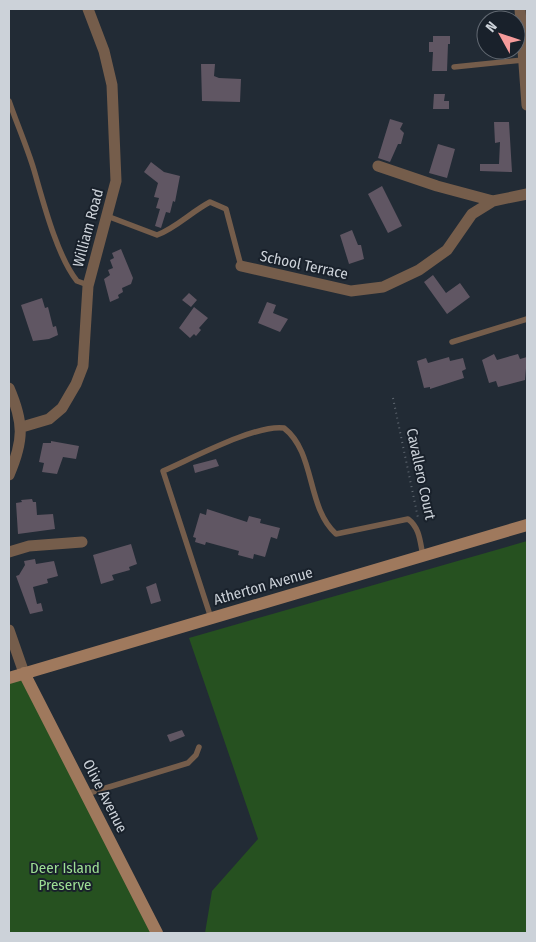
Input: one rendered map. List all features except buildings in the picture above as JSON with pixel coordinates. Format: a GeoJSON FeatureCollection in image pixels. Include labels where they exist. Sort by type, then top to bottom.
{"type":"FeatureCollection","features":[{"type":"Feature","properties":{"kind":"main road","name":"Atherton Avenue"},"geometry":{"type":"LineString","coordinates":[[9,678],[527,525]]}},
{"type":"Feature","properties":{"kind":"main road","name":"Olive Avenue"},"geometry":{"type":"LineString","coordinates":[[24,673],[157,933]]}},
{"type":"Feature","properties":{"kind":"street","name":"William Road"},"geometry":{"type":"LineString","coordinates":[[22,427],[49,419],[62,408],[76,384],[83,366],[88,285],[116,181],[112,84],[104,51],[88,9]]}},
{"type":"Feature","properties":{"kind":"street"},"geometry":{"type":"LineString","coordinates":[[523,60],[527,105]]}},
{"type":"Feature","properties":{"kind":"street","name":"School Terrace"},"geometry":{"type":"LineString","coordinates":[[378,166],[437,186],[493,201]]}},
{"type":"Feature","properties":{"kind":"street","name":"School Terrace"},"geometry":{"type":"LineString","coordinates":[[241,266],[351,291],[382,287],[419,270],[447,250],[472,214],[493,201],[527,194]]}},
{"type":"Feature","properties":{"kind":"street"},"geometry":{"type":"LineString","coordinates":[[9,388],[22,427],[14,450],[9,475]]}},
{"type":"Feature","properties":{"kind":"street"},"geometry":{"type":"LineString","coordinates":[[9,552],[28,546],[82,542]]}},
{"type":"Feature","properties":{"kind":"street"},"geometry":{"type":"LineString","coordinates":[[9,630],[24,673]]}},
{"type":"Feature","properties":{"kind":"lane"},"geometry":{"type":"LineString","coordinates":[[454,67],[523,60]]}},
{"type":"Feature","properties":{"kind":"lane"},"geometry":{"type":"LineString","coordinates":[[9,101],[32,164],[44,208],[67,263],[77,281],[88,285]]}},
{"type":"Feature","properties":{"kind":"lane","name":"School Terrace"},"geometry":{"type":"LineString","coordinates":[[107,216],[156,235],[170,230],[193,211],[210,202],[226,209],[241,266]]}},
{"type":"Feature","properties":{"kind":"lane"},"geometry":{"type":"LineString","coordinates":[[452,342],[527,319]]}},
{"type":"Feature","properties":{"kind":"lane"},"geometry":{"type":"LineString","coordinates":[[211,618],[164,471],[234,440],[269,429],[284,428],[297,442],[324,520],[336,534],[408,519],[419,532],[423,556]]}},
{"type":"Feature","properties":{"kind":"lane"},"geometry":{"type":"LineString","coordinates":[[86,794],[188,763],[196,755],[199,747]]}},
{"type":"Feature","properties":{"kind":"path","name":"Cavallero Court"},"geometry":{"type":"LineString","coordinates":[[393,398],[418,518]]}},
{"type":"Feature","properties":{"kind":"green space"},"geometry":{"type":"Polygon","coordinates":[[[527,541],[527,933],[205,933],[212,891],[258,839],[189,638],[527,541]]]}},
{"type":"Feature","properties":{"kind":"green space","name":"Deer Island Preserve"},"geometry":{"type":"Polygon","coordinates":[[[24,673],[157,933],[9,933],[9,678],[24,673]]]}}]}
